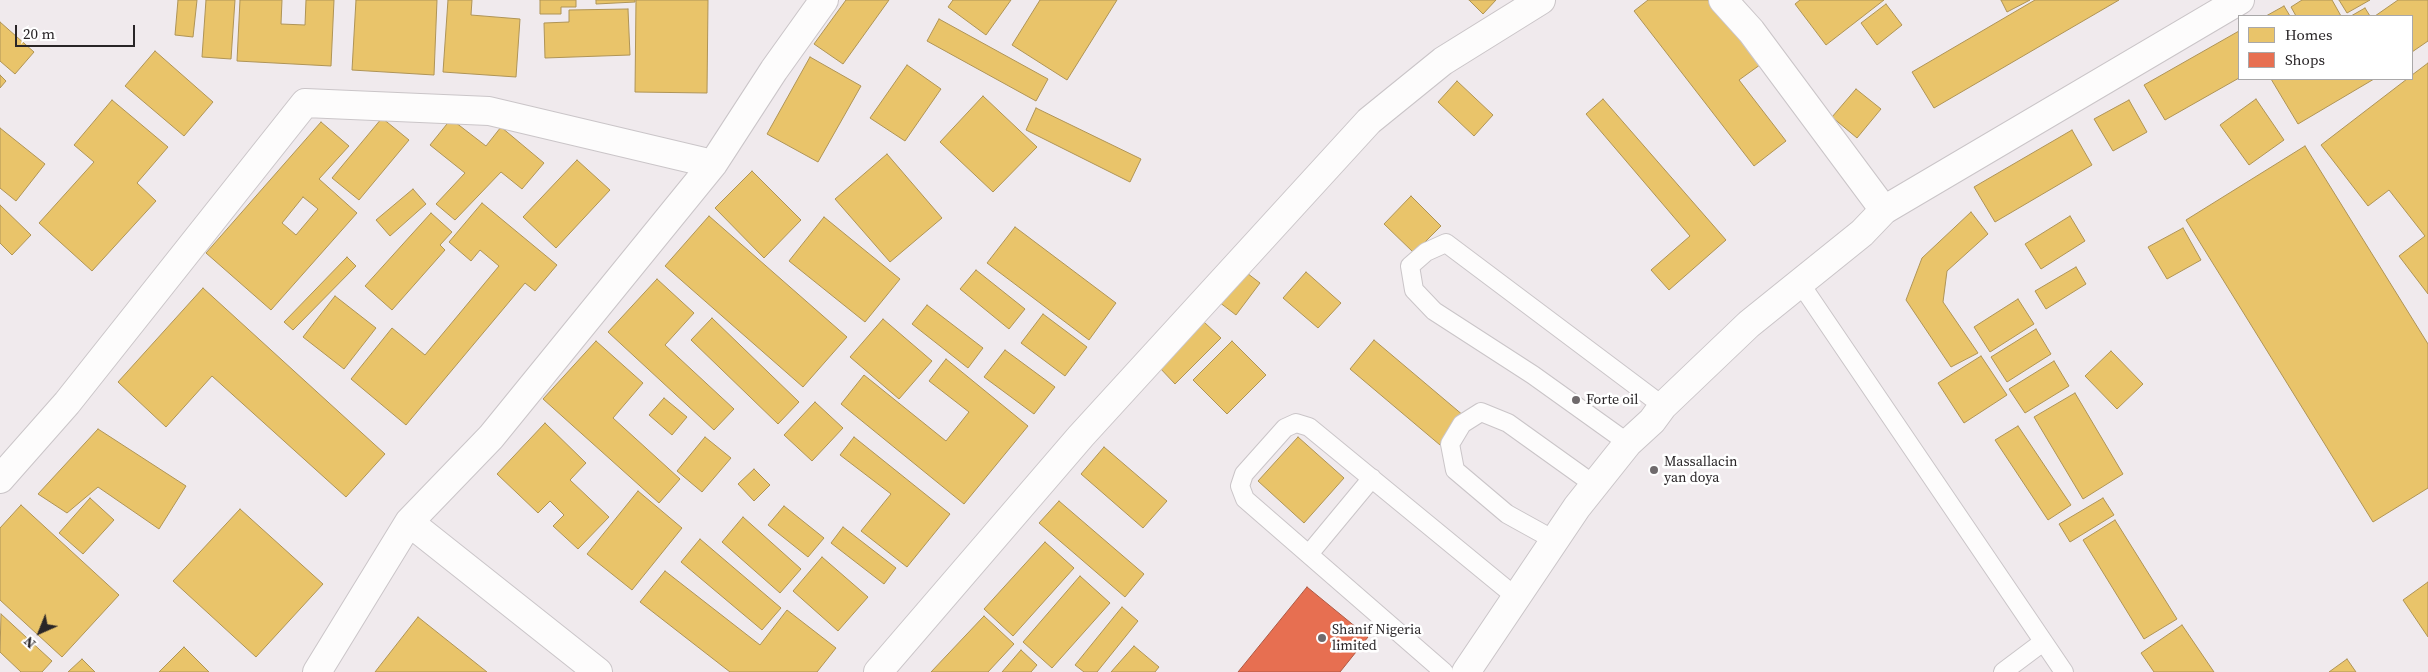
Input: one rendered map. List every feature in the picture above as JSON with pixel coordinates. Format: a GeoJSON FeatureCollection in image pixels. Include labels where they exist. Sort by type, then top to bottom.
{"type":"FeatureCollection","features":[{"type":"Feature","properties":{"kind":"street"},"geometry":{"type":"LineString","coordinates":[[317,672],[409,522],[491,437],[713,164],[774,70],[824,0]]}},
{"type":"Feature","properties":{"kind":"street"},"geometry":{"type":"LineString","coordinates":[[878,672],[1081,436],[1369,121],[1443,61],[1541,0]]}},
{"type":"Feature","properties":{"kind":"street"},"geometry":{"type":"LineString","coordinates":[[1723,0],[1750,31],[1884,210]]}},
{"type":"Feature","properties":{"kind":"street"},"geometry":{"type":"LineString","coordinates":[[1466,672],[1577,507],[1596,486],[1628,443],[1652,421],[1663,406],[1749,324],[1862,233],[1884,210],[2240,0]]}},
{"type":"Feature","properties":{"kind":"street"},"geometry":{"type":"LineString","coordinates":[[0,479],[67,402],[305,103],[489,111],[713,164]]}},
{"type":"Feature","properties":{"kind":"street"},"geometry":{"type":"LineString","coordinates":[[409,522],[598,672]]}},
{"type":"Feature","properties":{"kind":"lane"},"geometry":{"type":"LineString","coordinates":[[1628,443],[1533,375],[1434,311],[1414,290],[1410,266],[1426,252],[1446,243],[1663,406]]}},
{"type":"Feature","properties":{"kind":"lane"},"geometry":{"type":"LineString","coordinates":[[1800,283],[2064,672]]}},
{"type":"Feature","properties":{"kind":"lane"},"geometry":{"type":"LineString","coordinates":[[1554,540],[1508,514],[1455,470],[1450,444],[1462,424],[1481,412],[1508,423],[1596,486]]}},
{"type":"Feature","properties":{"kind":"lane"},"geometry":{"type":"LineString","coordinates":[[1444,672],[1245,499],[1240,486],[1244,474],[1286,428],[1296,423],[1309,427],[1516,597]]}},
{"type":"Feature","properties":{"kind":"lane"},"geometry":{"type":"LineString","coordinates":[[1309,554],[1372,478]]}},
{"type":"Feature","properties":{"kind":"lane"},"geometry":{"type":"LineString","coordinates":[[2003,672],[2044,642]]}},
{"type":"Feature","properties":{"kind":"building: Homes"},"geometry":{"type":"Polygon","coordinates":[[[178,0],[197,0],[193,37],[175,35],[178,0]]]}},
{"type":"Feature","properties":{"kind":"building: Homes"},"geometry":{"type":"Polygon","coordinates":[[[206,0],[235,0],[231,59],[202,57],[206,0]]]}},
{"type":"Feature","properties":{"kind":"building: Homes"},"geometry":{"type":"Polygon","coordinates":[[[240,0],[282,0],[281,24],[305,25],[306,0],[334,0],[331,66],[237,61],[240,0]]]}},
{"type":"Feature","properties":{"kind":"building: Homes"},"geometry":{"type":"Polygon","coordinates":[[[356,0],[437,0],[434,75],[352,70],[356,0]]]}},
{"type":"Feature","properties":{"kind":"building: Homes"},"geometry":{"type":"Polygon","coordinates":[[[448,0],[472,0],[471,15],[520,19],[516,77],[443,72],[448,0]]]}},
{"type":"Feature","properties":{"kind":"building: Homes"},"geometry":{"type":"Polygon","coordinates":[[[540,0],[576,0],[576,7],[561,7],[561,14],[540,14],[540,0]]]}},
{"type":"Feature","properties":{"kind":"building: Homes"},"geometry":{"type":"Polygon","coordinates":[[[596,0],[635,0],[635,2],[596,4],[596,0]]]}},
{"type":"Feature","properties":{"kind":"building: Homes"},"geometry":{"type":"Polygon","coordinates":[[[636,0],[708,0],[707,93],[635,92],[636,0]]]}},
{"type":"Feature","properties":{"kind":"building: Homes"},"geometry":{"type":"Polygon","coordinates":[[[846,0],[889,0],[843,64],[814,44],[846,0]]]}},
{"type":"Feature","properties":{"kind":"building: Homes"},"geometry":{"type":"Polygon","coordinates":[[[953,0],[1011,0],[986,35],[948,7],[953,0]]]}},
{"type":"Feature","properties":{"kind":"building: Homes"},"geometry":{"type":"Polygon","coordinates":[[[1040,0],[1117,0],[1067,80],[1012,45],[1040,0]]]}},
{"type":"Feature","properties":{"kind":"building: Homes"},"geometry":{"type":"Polygon","coordinates":[[[1469,0],[1496,0],[1483,14],[1469,0]]]}},
{"type":"Feature","properties":{"kind":"building: Homes"},"geometry":{"type":"Polygon","coordinates":[[[1648,0],[1716,0],[1764,62],[1739,80],[1786,141],[1754,166],[1634,11],[1648,0]]]}},
{"type":"Feature","properties":{"kind":"building: Homes"},"geometry":{"type":"Polygon","coordinates":[[[1800,0],[1884,0],[1826,45],[1795,4],[1800,0]]]}},
{"type":"Feature","properties":{"kind":"building: Homes"},"geometry":{"type":"Polygon","coordinates":[[[2001,0],[2030,0],[2007,12],[2001,0]]]}},
{"type":"Feature","properties":{"kind":"building: Homes"},"geometry":{"type":"Polygon","coordinates":[[[2035,0],[2119,0],[1934,108],[1912,72],[2035,0]]]}},
{"type":"Feature","properties":{"kind":"building: Homes"},"geometry":{"type":"Polygon","coordinates":[[[2302,0],[2332,0],[2340,15],[2295,15],[2291,7],[2302,0]]]}},
{"type":"Feature","properties":{"kind":"building: Homes"},"geometry":{"type":"Polygon","coordinates":[[[2339,0],[2370,0],[2347,13],[2339,0]]]}},
{"type":"Feature","properties":{"kind":"building: Homes"},"geometry":{"type":"Polygon","coordinates":[[[2398,0],[2428,0],[2428,41],[2413,51],[2413,15],[2376,15],[2398,0]]]}},
{"type":"Feature","properties":{"kind":"building: Homes"},"geometry":{"type":"Polygon","coordinates":[[[1886,4],[1902,25],[1877,45],[1861,23],[1886,4]]]}},
{"type":"Feature","properties":{"kind":"building: Homes"},"geometry":{"type":"Polygon","coordinates":[[[2284,6],[2289,15],[2268,15],[2284,6]]]}},
{"type":"Feature","properties":{"kind":"building: Homes"},"geometry":{"type":"Polygon","coordinates":[[[2365,8],[2369,15],[2353,15],[2365,8]]]}},
{"type":"Feature","properties":{"kind":"building: Homes"},"geometry":{"type":"Polygon","coordinates":[[[628,9],[630,55],[545,58],[544,23],[569,22],[569,10],[628,9]]]}},
{"type":"Feature","properties":{"kind":"building: Homes"},"geometry":{"type":"Polygon","coordinates":[[[939,19],[1048,79],[1036,101],[927,41],[939,19]]]}},
{"type":"Feature","properties":{"kind":"building: Homes"},"geometry":{"type":"Polygon","coordinates":[[[0,22],[34,52],[15,74],[0,61],[0,22]]]}},
{"type":"Feature","properties":{"kind":"building: Homes"},"geometry":{"type":"Polygon","coordinates":[[[2238,32],[2238,79],[2165,120],[2144,85],[2238,32]]]}},
{"type":"Feature","properties":{"kind":"building: Homes"},"geometry":{"type":"Polygon","coordinates":[[[155,51],[213,102],[184,136],[125,86],[155,51]]]}},
{"type":"Feature","properties":{"kind":"building: Homes"},"geometry":{"type":"Polygon","coordinates":[[[810,57],[861,86],[818,162],[767,134],[810,57]]]}},
{"type":"Feature","properties":{"kind":"building: Homes"},"geometry":{"type":"Polygon","coordinates":[[[2428,63],[2428,294],[2399,256],[2425,236],[2389,190],[2368,206],[2321,145],[2406,80],[2413,80],[2413,74],[2428,63]]]}},
{"type":"Feature","properties":{"kind":"building: Homes"},"geometry":{"type":"Polygon","coordinates":[[[907,65],[941,89],[905,141],[870,118],[907,65]]]}},
{"type":"Feature","properties":{"kind":"building: Homes"},"geometry":{"type":"Polygon","coordinates":[[[0,75],[6,81],[0,88],[0,75]]]}},
{"type":"Feature","properties":{"kind":"building: Homes"},"geometry":{"type":"Polygon","coordinates":[[[2272,80],[2372,80],[2298,124],[2272,80]]]}},
{"type":"Feature","properties":{"kind":"building: Homes"},"geometry":{"type":"Polygon","coordinates":[[[1457,81],[1493,115],[1474,136],[1438,102],[1457,81]]]}},
{"type":"Feature","properties":{"kind":"building: Homes"},"geometry":{"type":"Polygon","coordinates":[[[1856,89],[1881,109],[1857,138],[1832,117],[1856,89]]]}},
{"type":"Feature","properties":{"kind":"building: Homes"},"geometry":{"type":"Polygon","coordinates":[[[983,96],[1037,147],[993,192],[940,142],[983,96]]]}},
{"type":"Feature","properties":{"kind":"building: Homes"},"geometry":{"type":"Polygon","coordinates":[[[1603,99],[1726,240],[1669,290],[1651,270],[1690,236],[1586,114],[1603,99]]]}},
{"type":"Feature","properties":{"kind":"building: Homes"},"geometry":{"type":"Polygon","coordinates":[[[2256,99],[2284,140],[2249,165],[2220,125],[2256,99]]]}},
{"type":"Feature","properties":{"kind":"building: Homes"},"geometry":{"type":"Polygon","coordinates":[[[112,100],[168,147],[137,183],[156,201],[92,271],[39,223],[94,162],[74,145],[112,100]]]}},
{"type":"Feature","properties":{"kind":"building: Homes"},"geometry":{"type":"Polygon","coordinates":[[[2129,100],[2147,132],[2113,151],[2094,119],[2129,100]]]}},
{"type":"Feature","properties":{"kind":"building: Homes"},"geometry":{"type":"Polygon","coordinates":[[[1036,108],[1141,159],[1130,182],[1026,130],[1036,108]]]}},
{"type":"Feature","properties":{"kind":"building: Homes"},"geometry":{"type":"Polygon","coordinates":[[[382,118],[409,140],[359,200],[332,178],[382,118]]]}},
{"type":"Feature","properties":{"kind":"building: Homes"},"geometry":{"type":"Polygon","coordinates":[[[451,119],[486,146],[501,127],[544,163],[522,189],[501,172],[455,220],[436,204],[465,173],[430,145],[451,119]]]}},
{"type":"Feature","properties":{"kind":"building: Homes"},"geometry":{"type":"Polygon","coordinates":[[[321,122],[349,146],[319,179],[357,213],[271,310],[206,253],[321,122]],[[303,197],[282,223],[296,235],[318,209],[303,197]]]}},
{"type":"Feature","properties":{"kind":"building: Homes"},"geometry":{"type":"Polygon","coordinates":[[[0,128],[45,164],[16,201],[0,188],[0,128]]]}},
{"type":"Feature","properties":{"kind":"building: Homes"},"geometry":{"type":"Polygon","coordinates":[[[2072,130],[2092,165],[1995,222],[1974,187],[2072,130]]]}},
{"type":"Feature","properties":{"kind":"building: Homes"},"geometry":{"type":"Polygon","coordinates":[[[2305,146],[2428,344],[2428,488],[2373,522],[2186,220],[2305,146]]]}},
{"type":"Feature","properties":{"kind":"building: Homes"},"geometry":{"type":"Polygon","coordinates":[[[887,154],[942,218],[890,262],[835,199],[887,154]]]}},
{"type":"Feature","properties":{"kind":"building: Homes"},"geometry":{"type":"Polygon","coordinates":[[[577,160],[610,190],[556,248],[523,217],[577,160]]]}},
{"type":"Feature","properties":{"kind":"building: Homes"},"geometry":{"type":"Polygon","coordinates":[[[752,171],[801,220],[764,258],[715,208],[752,171]]]}},
{"type":"Feature","properties":{"kind":"building: Homes"},"geometry":{"type":"Polygon","coordinates":[[[413,189],[426,204],[390,236],[376,220],[413,189]]]}},
{"type":"Feature","properties":{"kind":"building: Homes"},"geometry":{"type":"Polygon","coordinates":[[[1411,196],[1441,226],[1414,253],[1384,224],[1411,196]]]}},
{"type":"Feature","properties":{"kind":"building: Homes"},"geometry":{"type":"Polygon","coordinates":[[[482,203],[557,265],[535,291],[525,283],[406,425],[351,379],[392,328],[425,355],[499,266],[480,250],[471,261],[449,242],[482,203]]]}},
{"type":"Feature","properties":{"kind":"building: Homes"},"geometry":{"type":"Polygon","coordinates":[[[0,205],[31,235],[12,255],[0,243],[0,205]]]}},
{"type":"Feature","properties":{"kind":"building: Homes"},"geometry":{"type":"Polygon","coordinates":[[[1971,212],[1988,234],[1947,271],[1943,302],[1978,353],[1951,367],[1906,300],[1922,258],[1971,212]]]}},
{"type":"Feature","properties":{"kind":"building: Homes"},"geometry":{"type":"Polygon","coordinates":[[[431,213],[452,232],[440,245],[445,250],[392,310],[365,286],[431,213]]]}},
{"type":"Feature","properties":{"kind":"building: Homes"},"geometry":{"type":"Polygon","coordinates":[[[709,216],[847,337],[803,387],[665,266],[709,216]]]}},
{"type":"Feature","properties":{"kind":"building: Homes"},"geometry":{"type":"Polygon","coordinates":[[[2070,216],[2085,241],[2041,269],[2025,244],[2070,216]]]}},
{"type":"Feature","properties":{"kind":"building: Homes"},"geometry":{"type":"Polygon","coordinates":[[[824,217],[900,279],[865,322],[789,261],[824,217]]]}},
{"type":"Feature","properties":{"kind":"building: Homes"},"geometry":{"type":"Polygon","coordinates":[[[1015,227],[1116,303],[1089,340],[987,263],[1015,227]]]}},
{"type":"Feature","properties":{"kind":"building: Homes"},"geometry":{"type":"Polygon","coordinates":[[[2183,228],[2201,260],[2167,279],[2148,247],[2183,228]]]}},
{"type":"Feature","properties":{"kind":"building: Homes"},"geometry":{"type":"Polygon","coordinates":[[[347,257],[356,266],[293,330],[284,322],[347,257]]]}},
{"type":"Feature","properties":{"kind":"building: Homes"},"geometry":{"type":"Polygon","coordinates":[[[2076,267],[2086,284],[2046,309],[2035,291],[2076,267]]]}},
{"type":"Feature","properties":{"kind":"building: Homes"},"geometry":{"type":"Polygon","coordinates":[[[976,270],[1025,309],[1009,329],[960,289],[976,270]]]}},
{"type":"Feature","properties":{"kind":"building: Homes"},"geometry":{"type":"Polygon","coordinates":[[[1243,270],[1260,283],[1236,315],[1219,302],[1243,270]]]}},
{"type":"Feature","properties":{"kind":"building: Homes"},"geometry":{"type":"Polygon","coordinates":[[[1306,272],[1341,303],[1318,328],[1283,298],[1306,272]]]}},
{"type":"Feature","properties":{"kind":"building: Homes"},"geometry":{"type":"Polygon","coordinates":[[[657,279],[694,313],[665,345],[734,409],[714,430],[608,332],[657,279]]]}},
{"type":"Feature","properties":{"kind":"building: Homes"},"geometry":{"type":"Polygon","coordinates":[[[203,288],[385,454],[346,497],[212,376],[166,427],[118,382],[203,288]]]}},
{"type":"Feature","properties":{"kind":"building: Homes"},"geometry":{"type":"Polygon","coordinates":[[[335,296],[376,328],[344,369],[303,337],[335,296]]]}},
{"type":"Feature","properties":{"kind":"building: Homes"},"geometry":{"type":"Polygon","coordinates":[[[2018,299],[2034,324],[1990,352],[1974,327],[2018,299]]]}},
{"type":"Feature","properties":{"kind":"building: Homes"},"geometry":{"type":"Polygon","coordinates":[[[927,305],[983,348],[968,368],[912,324],[927,305]]]}},
{"type":"Feature","properties":{"kind":"building: Homes"},"geometry":{"type":"Polygon","coordinates":[[[1043,314],[1087,347],[1065,376],[1021,343],[1043,314]]]}},
{"type":"Feature","properties":{"kind":"building: Homes"},"geometry":{"type":"Polygon","coordinates":[[[712,318],[799,402],[778,424],[691,340],[712,318]]]}},
{"type":"Feature","properties":{"kind":"building: Homes"},"geometry":{"type":"Polygon","coordinates":[[[883,319],[932,361],[899,399],[850,357],[883,319]]]}},
{"type":"Feature","properties":{"kind":"building: Homes"},"geometry":{"type":"Polygon","coordinates":[[[1204,322],[1221,338],[1175,384],[1159,367],[1204,322]]]}},
{"type":"Feature","properties":{"kind":"building: Homes"},"geometry":{"type":"Polygon","coordinates":[[[2036,329],[2051,354],[2007,382],[1991,357],[2036,329]]]}},
{"type":"Feature","properties":{"kind":"building: Homes"},"geometry":{"type":"Polygon","coordinates":[[[1374,340],[1464,416],[1440,445],[1350,369],[1374,340]]]}},
{"type":"Feature","properties":{"kind":"building: Homes"},"geometry":{"type":"Polygon","coordinates":[[[596,341],[643,383],[613,418],[680,479],[659,503],[543,399],[596,341]]]}},
{"type":"Feature","properties":{"kind":"building: Homes"},"geometry":{"type":"Polygon","coordinates":[[[1232,341],[1266,375],[1227,414],[1193,380],[1232,341]]]}},
{"type":"Feature","properties":{"kind":"building: Homes"},"geometry":{"type":"Polygon","coordinates":[[[1005,350],[1055,387],[1034,414],[984,377],[1005,350]]]}},
{"type":"Feature","properties":{"kind":"building: Homes"},"geometry":{"type":"Polygon","coordinates":[[[2111,351],[2143,384],[2117,409],[2085,376],[2111,351]]]}},
{"type":"Feature","properties":{"kind":"building: Homes"},"geometry":{"type":"Polygon","coordinates":[[[1981,356],[2007,395],[1964,423],[1938,383],[1981,356]]]}},
{"type":"Feature","properties":{"kind":"building: Homes"},"geometry":{"type":"Polygon","coordinates":[[[946,359],[1028,426],[964,504],[841,404],[864,375],[946,441],[969,412],[929,381],[946,359]]]}},
{"type":"Feature","properties":{"kind":"building: Homes"},"geometry":{"type":"Polygon","coordinates":[[[2054,361],[2069,386],[2025,413],[2009,389],[2054,361]]]}},
{"type":"Feature","properties":{"kind":"building: Homes"},"geometry":{"type":"Polygon","coordinates":[[[2075,393],[2123,474],[2083,499],[2034,417],[2075,393]]]}},
{"type":"Feature","properties":{"kind":"building: Homes"},"geometry":{"type":"Polygon","coordinates":[[[664,398],[687,417],[672,435],[649,415],[664,398]]]}},
{"type":"Feature","properties":{"kind":"building: Homes"},"geometry":{"type":"Polygon","coordinates":[[[815,402],[843,428],[812,461],[784,435],[815,402]]]}},
{"type":"Feature","properties":{"kind":"building: Homes"},"geometry":{"type":"Polygon","coordinates":[[[545,423],[586,463],[570,480],[609,517],[578,549],[553,526],[564,515],[550,501],[538,513],[497,474],[545,423]]]}},
{"type":"Feature","properties":{"kind":"building: Homes"},"geometry":{"type":"Polygon","coordinates":[[[2018,426],[2071,505],[2048,520],[1995,440],[2018,426]]]}},
{"type":"Feature","properties":{"kind":"building: Homes"},"geometry":{"type":"Polygon","coordinates":[[[98,429],[186,486],[159,529],[98,487],[67,513],[38,494],[98,429]]]}},
{"type":"Feature","properties":{"kind":"building: Homes"},"geometry":{"type":"Polygon","coordinates":[[[705,437],[731,458],[702,492],[677,471],[705,437]]]}},
{"type":"Feature","properties":{"kind":"building: Homes"},"geometry":{"type":"Polygon","coordinates":[[[854,437],[950,514],[907,567],[861,531],[891,494],[840,455],[854,437]]]}},
{"type":"Feature","properties":{"kind":"building: Homes"},"geometry":{"type":"Polygon","coordinates":[[[1298,437],[1344,478],[1304,523],[1258,481],[1298,437]]]}},
{"type":"Feature","properties":{"kind":"building: Homes"},"geometry":{"type":"Polygon","coordinates":[[[1104,447],[1167,501],[1143,528],[1081,474],[1104,447]]]}},
{"type":"Feature","properties":{"kind":"building: Homes"},"geometry":{"type":"Polygon","coordinates":[[[754,469],[770,485],[754,501],[738,484],[754,469]]]}},
{"type":"Feature","properties":{"kind":"building: Homes"},"geometry":{"type":"Polygon","coordinates":[[[638,491],[682,528],[632,590],[587,554],[638,491]]]}},
{"type":"Feature","properties":{"kind":"building: Homes"},"geometry":{"type":"Polygon","coordinates":[[[90,498],[114,520],[83,554],[59,533],[90,498]]]}},
{"type":"Feature","properties":{"kind":"building: Homes"},"geometry":{"type":"Polygon","coordinates":[[[2103,498],[2114,515],[2070,542],[2059,524],[2103,498]]]}},
{"type":"Feature","properties":{"kind":"building: Homes"},"geometry":{"type":"Polygon","coordinates":[[[1059,501],[1144,574],[1125,597],[1039,523],[1059,501]]]}},
{"type":"Feature","properties":{"kind":"building: Homes"},"geometry":{"type":"Polygon","coordinates":[[[21,505],[119,595],[62,657],[0,600],[0,528],[21,505]]]}},
{"type":"Feature","properties":{"kind":"building: Homes"},"geometry":{"type":"Polygon","coordinates":[[[784,506],[824,538],[808,557],[768,525],[784,506]]]}},
{"type":"Feature","properties":{"kind":"building: Homes"},"geometry":{"type":"Polygon","coordinates":[[[240,509],[323,584],[256,657],[173,581],[240,509]]]}},
{"type":"Feature","properties":{"kind":"building: Homes"},"geometry":{"type":"Polygon","coordinates":[[[743,517],[801,569],[780,593],[722,542],[743,517]]]}},
{"type":"Feature","properties":{"kind":"building: Homes"},"geometry":{"type":"Polygon","coordinates":[[[2115,520],[2177,619],[2144,639],[2083,540],[2115,520]]]}},
{"type":"Feature","properties":{"kind":"building: Homes"},"geometry":{"type":"Polygon","coordinates":[[[843,527],[896,568],[884,584],[831,543],[843,527]]]}},
{"type":"Feature","properties":{"kind":"building: Homes"},"geometry":{"type":"Polygon","coordinates":[[[700,539],[781,608],[762,630],[681,562],[700,539]]]}},
{"type":"Feature","properties":{"kind":"building: Homes"},"geometry":{"type":"Polygon","coordinates":[[[1045,542],[1074,568],[1013,636],[984,609],[1045,542]]]}},
{"type":"Feature","properties":{"kind":"building: Homes"},"geometry":{"type":"Polygon","coordinates":[[[822,557],[868,597],[838,631],[793,591],[822,557]]]}},
{"type":"Feature","properties":{"kind":"building: Homes"},"geometry":{"type":"Polygon","coordinates":[[[665,571],[760,645],[787,610],[836,648],[817,672],[730,672],[640,602],[665,571]]]}},
{"type":"Feature","properties":{"kind":"building: Homes"},"geometry":{"type":"Polygon","coordinates":[[[1080,576],[1110,603],[1052,668],[1023,642],[1080,576]]]}},
{"type":"Feature","properties":{"kind":"building: Homes"},"geometry":{"type":"Polygon","coordinates":[[[2428,582],[2428,637],[2403,600],[2428,582]]]}},
{"type":"Feature","properties":{"kind":"building: Homes"},"geometry":{"type":"Polygon","coordinates":[[[1122,607],[1138,621],[1097,672],[1084,672],[1075,665],[1122,607]]]}},
{"type":"Feature","properties":{"kind":"building: Homes"},"geometry":{"type":"Polygon","coordinates":[[[1,614],[52,661],[42,672],[21,672],[0,652],[1,614]]]}},
{"type":"Feature","properties":{"kind":"building: Homes"},"geometry":{"type":"Polygon","coordinates":[[[984,616],[1014,644],[988,672],[931,672],[984,616]]]}},
{"type":"Feature","properties":{"kind":"building: Homes"},"geometry":{"type":"Polygon","coordinates":[[[418,617],[487,672],[375,672],[418,617]]]}},
{"type":"Feature","properties":{"kind":"building: Homes"},"geometry":{"type":"Polygon","coordinates":[[[2182,625],[2214,672],[2154,672],[2141,653],[2182,625]]]}},
{"type":"Feature","properties":{"kind":"building: Homes"},"geometry":{"type":"Polygon","coordinates":[[[1134,646],[1159,667],[1155,672],[1111,672],[1134,646]]]}},
{"type":"Feature","properties":{"kind":"building: Homes"},"geometry":{"type":"Polygon","coordinates":[[[184,647],[209,672],[159,672],[184,647]]]}},
{"type":"Feature","properties":{"kind":"building: Homes"},"geometry":{"type":"Polygon","coordinates":[[[1021,650],[1037,665],[1031,672],[1002,672],[1021,650]]]}},
{"type":"Feature","properties":{"kind":"building: Homes"},"geometry":{"type":"Polygon","coordinates":[[[82,659],[95,672],[68,672],[82,659]]]}},
{"type":"Feature","properties":{"kind":"building: Homes"},"geometry":{"type":"Polygon","coordinates":[[[2347,659],[2356,672],[2329,672],[2347,659]]]}},
{"type":"Feature","properties":{"kind":"building: Shops"},"geometry":{"type":"Polygon","coordinates":[[[1307,587],[1368,637],[1340,672],[1238,672],[1307,587]]]}},
{"type":"Feature","properties":{"kind":"place","name":"Forte oil"},"geometry":{"type":"Point","coordinates":[1576,400]}},
{"type":"Feature","properties":{"kind":"place","name":"Massallacin yan doya"},"geometry":{"type":"Point","coordinates":[1654,470]}},
{"type":"Feature","properties":{"kind":"place","name":"Shanif Nigeria limited"},"geometry":{"type":"Point","coordinates":[1322,638]}}]}
